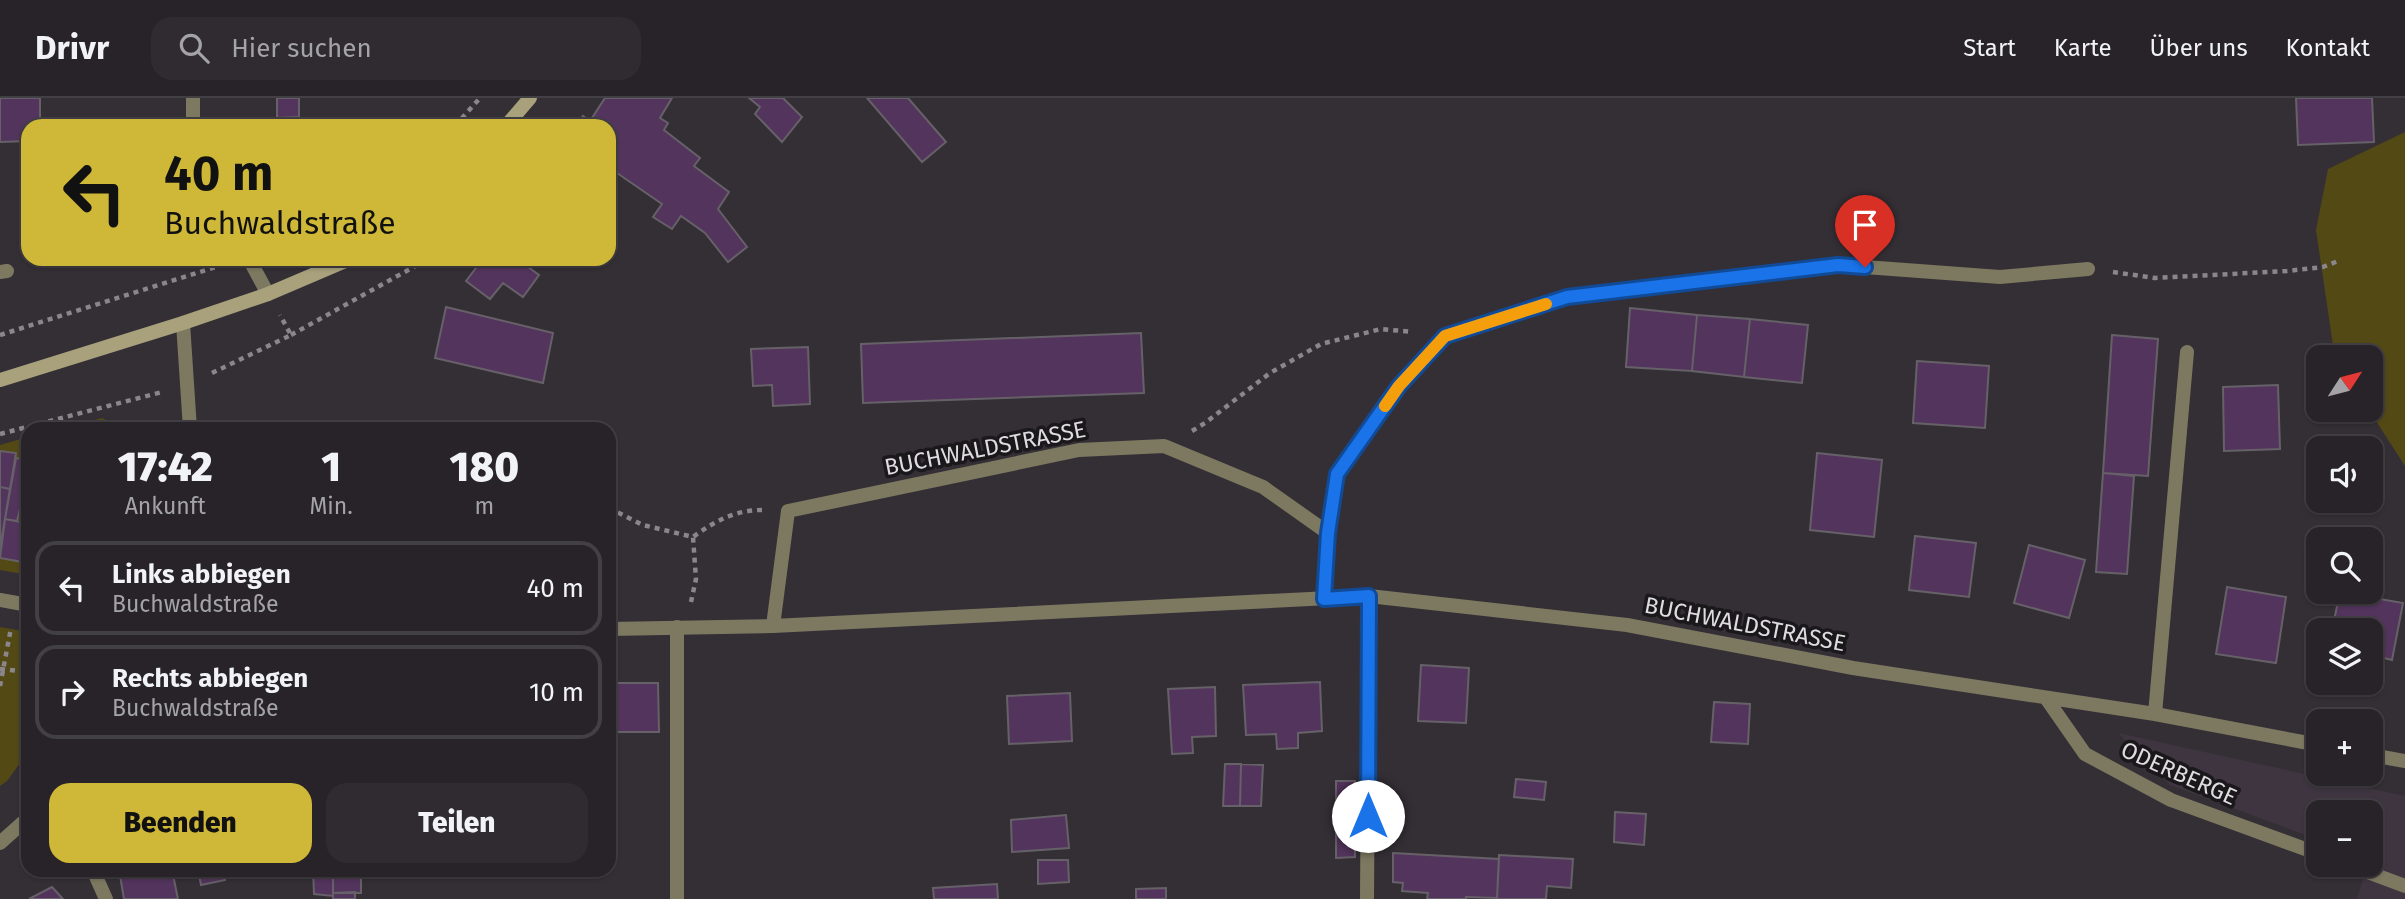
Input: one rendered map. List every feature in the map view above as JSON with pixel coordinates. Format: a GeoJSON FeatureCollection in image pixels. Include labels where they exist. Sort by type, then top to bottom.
{"type":"FeatureCollection","features":[{"type":"Feature","properties":{"kind":"main road"},"geometry":{"type":"LineString","coordinates":[[512,119],[530,98]]}},
{"type":"Feature","properties":{"kind":"main road"},"geometry":{"type":"LineString","coordinates":[[0,380],[268,294],[334,266]]}},
{"type":"Feature","properties":{"kind":"street"},"geometry":{"type":"LineString","coordinates":[[193,98],[193,119]]}},
{"type":"Feature","properties":{"kind":"street"},"geometry":{"type":"LineString","coordinates":[[1324,599],[1328,533],[1337,474],[1399,386],[1445,336],[1567,297],[1838,265],[2000,277],[2088,269]]}},
{"type":"Feature","properties":{"kind":"street"},"geometry":{"type":"LineString","coordinates":[[253,266],[268,294]]}},
{"type":"Feature","properties":{"kind":"street"},"geometry":{"type":"LineString","coordinates":[[183,323],[190,422]]}},
{"type":"Feature","properties":{"kind":"street"},"geometry":{"type":"LineString","coordinates":[[2155,714],[2187,352]]}},
{"type":"Feature","properties":{"kind":"street","name":"BUCHWALDSTRASSE"},"geometry":{"type":"LineString","coordinates":[[788,511],[1079,450],[1164,446],[1263,487],[1328,533]]}},
{"type":"Feature","properties":{"kind":"street"},"geometry":{"type":"LineString","coordinates":[[774,626],[788,511]]}},
{"type":"Feature","properties":{"kind":"street"},"geometry":{"type":"LineString","coordinates":[[1367,899],[1369,596]]}},
{"type":"Feature","properties":{"kind":"street","name":"BUCHWALDSTRASSE"},"geometry":{"type":"LineString","coordinates":[[616,629],[774,626],[1369,596],[1628,625],[1853,667],[2155,714],[2306,743]]}},
{"type":"Feature","properties":{"kind":"street"},"geometry":{"type":"LineString","coordinates":[[0,600],[21,604]]}},
{"type":"Feature","properties":{"kind":"street"},"geometry":{"type":"LineString","coordinates":[[677,627],[677,899]]}},
{"type":"Feature","properties":{"kind":"street","name":"ODERBERGE"},"geometry":{"type":"LineString","coordinates":[[2046,698],[2085,754],[2171,800],[2306,849]]}},
{"type":"Feature","properties":{"kind":"street"},"geometry":{"type":"LineString","coordinates":[[2383,757],[2405,761]]}},
{"type":"Feature","properties":{"kind":"street"},"geometry":{"type":"LineString","coordinates":[[0,843],[21,824]]}},
{"type":"Feature","properties":{"kind":"street"},"geometry":{"type":"LineString","coordinates":[[96,877],[106,899]]}},
{"type":"Feature","properties":{"kind":"street"},"geometry":{"type":"LineString","coordinates":[[2381,877],[2405,886]]}},
{"type":"Feature","properties":{"kind":"path"},"geometry":{"type":"LineString","coordinates":[[461,119],[480,98]]}},
{"type":"Feature","properties":{"kind":"path"},"geometry":{"type":"LineString","coordinates":[[2088,269],[2155,278],[2287,271],[2323,267],[2338,261]]}},
{"type":"Feature","properties":{"kind":"path"},"geometry":{"type":"LineString","coordinates":[[0,335],[217,266]]}},
{"type":"Feature","properties":{"kind":"path"},"geometry":{"type":"LineString","coordinates":[[291,335],[415,266]]}},
{"type":"Feature","properties":{"kind":"path"},"geometry":{"type":"LineString","coordinates":[[1164,446],[1205,424],[1270,373],[1321,344],[1381,329],[1445,336]]}},
{"type":"Feature","properties":{"kind":"path"},"geometry":{"type":"LineString","coordinates":[[616,512],[643,525],[693,537],[707,527],[743,510],[788,511]]}},
{"type":"Feature","properties":{"kind":"path"},"geometry":{"type":"LineString","coordinates":[[677,627],[691,603],[696,579],[693,537]]}},
{"type":"Feature","properties":{"kind":"path"},"geometry":{"type":"LineString","coordinates":[[0,685],[2,669],[21,607]]}},
{"type":"Feature","properties":{"kind":"path"},"geometry":{"type":"LineString","coordinates":[[2,669],[21,671]]}},
{"type":"Feature","properties":{"kind":"shaded area"},"geometry":{"type":"Polygon","coordinates":[[[2405,132],[2405,466],[2377,422],[2384,422],[2384,345],[2333,345],[2316,230],[2328,169],[2405,132]]]}},
{"type":"Feature","properties":{"kind":"shaded area"},"geometry":{"type":"Polygon","coordinates":[[[102,418],[111,422],[87,422],[102,418]]]}},
{"type":"Feature","properties":{"kind":"shaded area"},"geometry":{"type":"Polygon","coordinates":[[[21,439],[21,574],[0,570],[0,445],[21,439]]]}},
{"type":"Feature","properties":{"kind":"shaded area"},"geometry":{"type":"Polygon","coordinates":[[[0,627],[21,631],[21,762],[0,786],[0,627]]]}},
{"type":"Feature","properties":{"kind":"shaded area"},"geometry":{"type":"Polygon","coordinates":[[[2118,733],[2306,774],[2306,786],[2359,786],[2405,796],[2405,899],[2357,899],[2363,877],[2383,877],[2383,800],[2306,800],[2306,835],[2170,785],[2118,733]]]}},
{"type":"Feature","properties":{"kind":"building"},"geometry":{"type":"Polygon","coordinates":[[[0,98],[40,98],[40,119],[21,119],[21,141],[0,142],[0,98]]]}},
{"type":"Feature","properties":{"kind":"building"},"geometry":{"type":"Polygon","coordinates":[[[277,98],[299,98],[299,117],[277,118],[277,98]]]}},
{"type":"Feature","properties":{"kind":"building"},"geometry":{"type":"Polygon","coordinates":[[[605,98],[672,98],[660,118],[668,123],[664,130],[700,158],[694,166],[729,192],[718,209],[747,247],[728,262],[705,233],[681,216],[672,229],[653,217],[662,204],[616,174],[616,119],[591,119],[605,98]]]}},
{"type":"Feature","properties":{"kind":"building"},"geometry":{"type":"Polygon","coordinates":[[[749,98],[783,98],[802,117],[782,142],[755,114],[760,107],[749,98]]]}},
{"type":"Feature","properties":{"kind":"building"},"geometry":{"type":"Polygon","coordinates":[[[867,98],[908,98],[946,142],[922,162],[867,98]]]}},
{"type":"Feature","properties":{"kind":"building"},"geometry":{"type":"Polygon","coordinates":[[[2296,98],[2372,98],[2374,142],[2298,145],[2296,98]]]}},
{"type":"Feature","properties":{"kind":"building"},"geometry":{"type":"Polygon","coordinates":[[[299,117],[299,119],[246,119],[299,117]]]}},
{"type":"Feature","properties":{"kind":"building"},"geometry":{"type":"Polygon","coordinates":[[[478,266],[527,266],[539,275],[523,297],[503,283],[490,299],[466,281],[478,266]]]}},
{"type":"Feature","properties":{"kind":"building"},"geometry":{"type":"Polygon","coordinates":[[[446,307],[553,333],[543,383],[435,358],[446,307]]]}},
{"type":"Feature","properties":{"kind":"building"},"geometry":{"type":"Polygon","coordinates":[[[1630,308],[1697,315],[1692,371],[1626,367],[1630,308]]]}},
{"type":"Feature","properties":{"kind":"building"},"geometry":{"type":"Polygon","coordinates":[[[1697,315],[1750,319],[1744,377],[1692,371],[1697,315]]]}},
{"type":"Feature","properties":{"kind":"building"},"geometry":{"type":"Polygon","coordinates":[[[1750,319],[1808,325],[1802,383],[1744,377],[1750,319]]]}},
{"type":"Feature","properties":{"kind":"building"},"geometry":{"type":"Polygon","coordinates":[[[1141,333],[1144,393],[863,403],[861,344],[1141,333]]]}},
{"type":"Feature","properties":{"kind":"building"},"geometry":{"type":"Polygon","coordinates":[[[2112,335],[2158,339],[2148,476],[2103,473],[2112,335]]]}},
{"type":"Feature","properties":{"kind":"building"},"geometry":{"type":"Polygon","coordinates":[[[808,347],[810,404],[773,406],[772,385],[753,386],[751,349],[808,347]]]}},
{"type":"Feature","properties":{"kind":"building"},"geometry":{"type":"Polygon","coordinates":[[[1917,361],[1989,366],[1985,428],[1913,423],[1917,361]]]}},
{"type":"Feature","properties":{"kind":"building"},"geometry":{"type":"Polygon","coordinates":[[[2278,385],[2280,449],[2224,451],[2223,387],[2278,385]]]}},
{"type":"Feature","properties":{"kind":"building"},"geometry":{"type":"Polygon","coordinates":[[[0,451],[16,453],[10,489],[0,487],[0,451]]]}},
{"type":"Feature","properties":{"kind":"building"},"geometry":{"type":"Polygon","coordinates":[[[1817,453],[1882,460],[1874,537],[1810,530],[1817,453]]]}},
{"type":"Feature","properties":{"kind":"building"},"geometry":{"type":"Polygon","coordinates":[[[16,458],[21,459],[21,505],[17,521],[5,519],[16,458]]]}},
{"type":"Feature","properties":{"kind":"building"},"geometry":{"type":"Polygon","coordinates":[[[2103,473],[2134,476],[2127,574],[2096,572],[2103,473]]]}},
{"type":"Feature","properties":{"kind":"building"},"geometry":{"type":"Polygon","coordinates":[[[0,487],[10,489],[0,548],[0,487]]]}},
{"type":"Feature","properties":{"kind":"building"},"geometry":{"type":"Polygon","coordinates":[[[5,519],[21,522],[21,562],[0,558],[5,519]]]}},
{"type":"Feature","properties":{"kind":"building"},"geometry":{"type":"Polygon","coordinates":[[[1915,536],[1976,543],[1969,597],[1909,590],[1915,536]]]}},
{"type":"Feature","properties":{"kind":"building"},"geometry":{"type":"Polygon","coordinates":[[[2029,545],[2085,560],[2069,618],[2014,603],[2029,545]]]}},
{"type":"Feature","properties":{"kind":"building"},"geometry":{"type":"Polygon","coordinates":[[[2227,587],[2286,597],[2276,663],[2216,654],[2227,587]]]}},
{"type":"Feature","properties":{"kind":"building"},"geometry":{"type":"Polygon","coordinates":[[[2383,600],[2403,603],[2392,660],[2383,658],[2383,618],[2335,618],[2337,604],[2383,604],[2383,600]]]}},
{"type":"Feature","properties":{"kind":"building"},"geometry":{"type":"Polygon","coordinates":[[[1421,665],[1469,668],[1466,723],[1418,721],[1421,665]]]}},
{"type":"Feature","properties":{"kind":"building"},"geometry":{"type":"Polygon","coordinates":[[[1320,682],[1322,731],[1298,733],[1298,748],[1277,749],[1276,734],[1246,735],[1243,685],[1320,682]]]}},
{"type":"Feature","properties":{"kind":"building"},"geometry":{"type":"Polygon","coordinates":[[[616,683],[658,683],[659,732],[616,732],[616,683]]]}},
{"type":"Feature","properties":{"kind":"building"},"geometry":{"type":"Polygon","coordinates":[[[1215,687],[1216,736],[1192,737],[1193,753],[1172,754],[1168,689],[1215,687]]]}},
{"type":"Feature","properties":{"kind":"building"},"geometry":{"type":"Polygon","coordinates":[[[1070,693],[1072,741],[1009,744],[1007,696],[1070,693]]]}},
{"type":"Feature","properties":{"kind":"building"},"geometry":{"type":"Polygon","coordinates":[[[1714,702],[1750,704],[1748,744],[1711,742],[1714,702]]]}},
{"type":"Feature","properties":{"kind":"building"},"geometry":{"type":"Polygon","coordinates":[[[1225,764],[1241,764],[1240,806],[1223,806],[1225,764]]]}},
{"type":"Feature","properties":{"kind":"building"},"geometry":{"type":"Polygon","coordinates":[[[1241,764],[1263,765],[1261,806],[1240,806],[1241,764]]]}},
{"type":"Feature","properties":{"kind":"building"},"geometry":{"type":"Polygon","coordinates":[[[1516,779],[1546,782],[1544,800],[1514,797],[1516,779]]]}},
{"type":"Feature","properties":{"kind":"building"},"geometry":{"type":"Polygon","coordinates":[[[1336,781],[1355,781],[1355,857],[1336,858],[1336,781]]]}},
{"type":"Feature","properties":{"kind":"building"},"geometry":{"type":"Polygon","coordinates":[[[1615,812],[1646,814],[1644,845],[1614,842],[1615,812]]]}},
{"type":"Feature","properties":{"kind":"building"},"geometry":{"type":"Polygon","coordinates":[[[1066,815],[1069,848],[1012,852],[1011,820],[1066,815]]]}},
{"type":"Feature","properties":{"kind":"building"},"geometry":{"type":"Polygon","coordinates":[[[1393,853],[1499,859],[1497,898],[1427,899],[1428,893],[1402,891],[1403,883],[1393,882],[1393,853]]]}},
{"type":"Feature","properties":{"kind":"building"},"geometry":{"type":"Polygon","coordinates":[[[1499,855],[1573,859],[1571,888],[1547,886],[1546,899],[1497,899],[1499,855]]]}},
{"type":"Feature","properties":{"kind":"building"},"geometry":{"type":"Polygon","coordinates":[[[1038,860],[1068,860],[1069,882],[1038,884],[1038,860]]]}},
{"type":"Feature","properties":{"kind":"building"},"geometry":{"type":"Polygon","coordinates":[[[120,877],[173,877],[178,899],[124,899],[120,877]]]}},
{"type":"Feature","properties":{"kind":"building"},"geometry":{"type":"Polygon","coordinates":[[[199,877],[224,877],[225,880],[201,885],[199,877]]]}},
{"type":"Feature","properties":{"kind":"building"},"geometry":{"type":"Polygon","coordinates":[[[313,877],[333,877],[333,896],[314,894],[313,877]]]}},
{"type":"Feature","properties":{"kind":"building"},"geometry":{"type":"Polygon","coordinates":[[[333,877],[361,877],[361,893],[333,893],[333,877]]]}},
{"type":"Feature","properties":{"kind":"building"},"geometry":{"type":"Polygon","coordinates":[[[997,884],[998,899],[934,899],[933,888],[997,884]]]}},
{"type":"Feature","properties":{"kind":"building"},"geometry":{"type":"Polygon","coordinates":[[[52,887],[63,899],[29,899],[52,887]]]}},
{"type":"Feature","properties":{"kind":"building"},"geometry":{"type":"Polygon","coordinates":[[[1166,888],[1166,899],[1136,899],[1136,889],[1166,888]]]}},
{"type":"Feature","properties":{"kind":"building"},"geometry":{"type":"Polygon","coordinates":[[[355,892],[355,899],[333,899],[333,893],[355,892]]]}},
{"type":"Feature","properties":{"kind":"slow traffic"},"geometry":{"type":"LineString","coordinates":[[1385,406],[1399,386],[1445,336],[1546,304]]}},
{"type":"Feature","properties":{"kind":"route"},"geometry":{"type":"LineString","coordinates":[[1368,816],[1369,596],[1324,599],[1328,533],[1337,474],[1399,386],[1445,336],[1567,297],[1838,265],[1865,267]]}}]}
